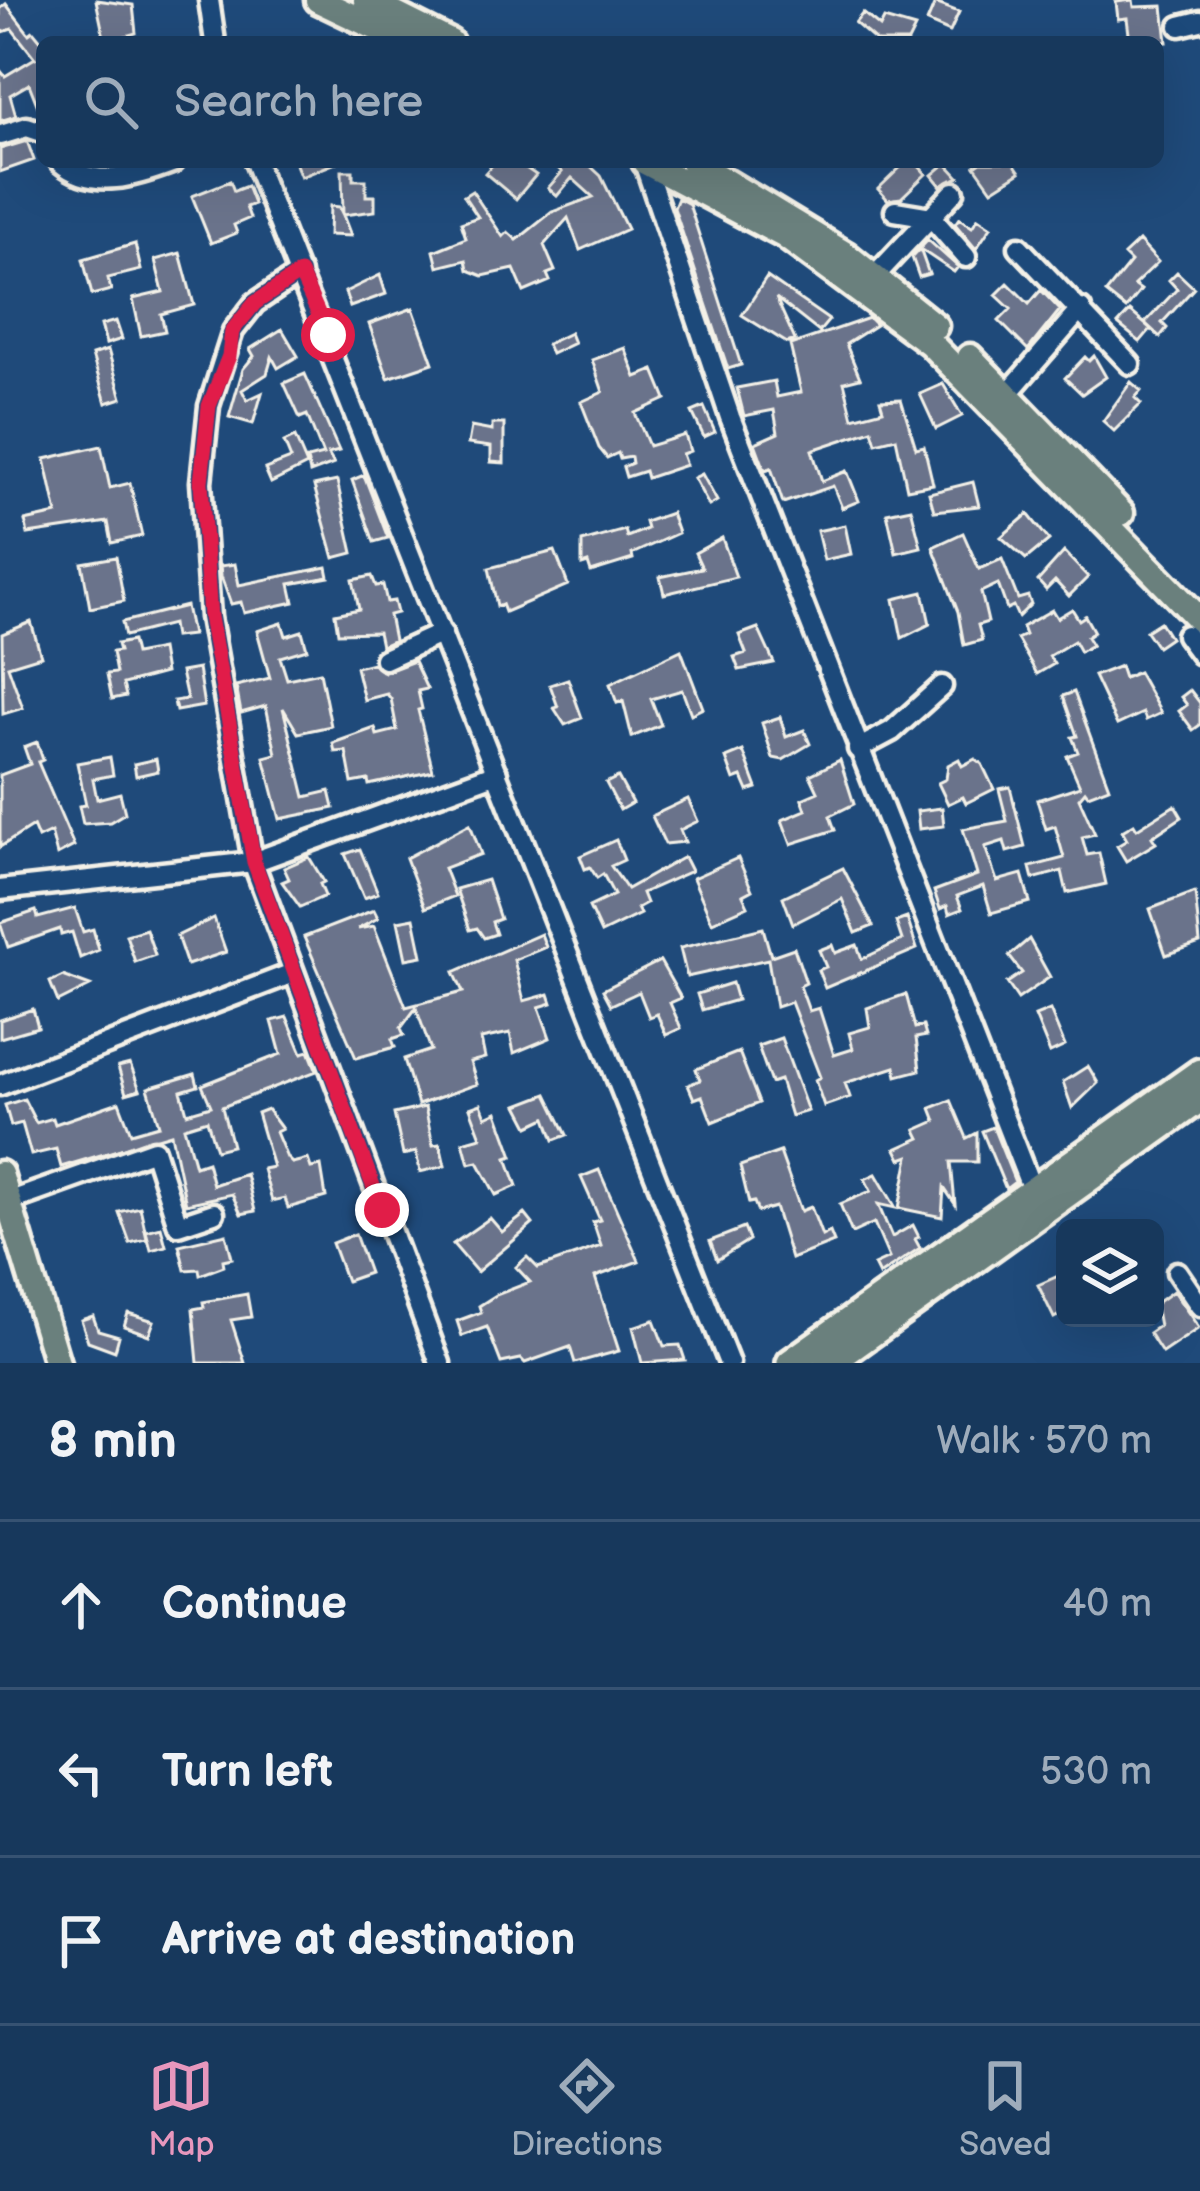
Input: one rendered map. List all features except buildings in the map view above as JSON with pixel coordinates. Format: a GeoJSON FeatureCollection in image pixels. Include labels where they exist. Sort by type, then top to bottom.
{"type":"FeatureCollection","features":[{"type":"Feature","properties":{"kind":"highway"},"geometry":{"type":"LineString","coordinates":[[790,1363],[1200,1073]]}},
{"type":"Feature","properties":{"kind":"highway"},"geometry":{"type":"LineString","coordinates":[[829,1363],[1200,1098]]}},
{"type":"Feature","properties":{"kind":"main road"},"geometry":{"type":"LineString","coordinates":[[318,0],[393,36]]}},
{"type":"Feature","properties":{"kind":"main road"},"geometry":{"type":"LineString","coordinates":[[366,0],[439,36]]}},
{"type":"Feature","properties":{"kind":"main road"},"geometry":{"type":"LineString","coordinates":[[656,168],[785,236],[930,343],[1193,627]]}},
{"type":"Feature","properties":{"kind":"main road"},"geometry":{"type":"LineString","coordinates":[[702,168],[874,277],[1009,392],[1200,598]]}},
{"type":"Feature","properties":{"kind":"main road"},"geometry":{"type":"LineString","coordinates":[[0,1174],[4,1210],[42,1363]]}},
{"type":"Feature","properties":{"kind":"main road"},"geometry":{"type":"LineString","coordinates":[[4,1210],[57,1363]]}},
{"type":"Feature","properties":{"kind":"street"},"geometry":{"type":"LineString","coordinates":[[208,0],[214,36]]}},
{"type":"Feature","properties":{"kind":"street"},"geometry":{"type":"LineString","coordinates":[[1180,26],[1200,21]]}},
{"type":"Feature","properties":{"kind":"street"},"geometry":{"type":"LineString","coordinates":[[1,135],[36,130]]}},
{"type":"Feature","properties":{"kind":"street"},"geometry":{"type":"LineString","coordinates":[[72,168],[88,176],[131,179],[159,168]]}},
{"type":"Feature","properties":{"kind":"street"},"geometry":{"type":"LineString","coordinates":[[257,168],[729,1363]]}},
{"type":"Feature","properties":{"kind":"street"},"geometry":{"type":"LineString","coordinates":[[647,168],[730,417],[1033,1192]]}},
{"type":"Feature","properties":{"kind":"street"},"geometry":{"type":"LineString","coordinates":[[874,277],[954,192]]}},
{"type":"Feature","properties":{"kind":"street"},"geometry":{"type":"LineString","coordinates":[[895,211],[931,217],[965,257]]}},
{"type":"Feature","properties":{"kind":"street"},"geometry":{"type":"LineString","coordinates":[[1019,247],[1130,364]]}},
{"type":"Feature","properties":{"kind":"street"},"geometry":{"type":"LineString","coordinates":[[300,273],[255,303],[232,331],[203,441],[210,617],[254,862],[440,1363]]}},
{"type":"Feature","properties":{"kind":"street"},"geometry":{"type":"LineString","coordinates":[[1009,392],[1081,309]]}},
{"type":"Feature","properties":{"kind":"street"},"geometry":{"type":"LineString","coordinates":[[1193,627],[1200,653]]}},
{"type":"Feature","properties":{"kind":"street"},"geometry":{"type":"LineString","coordinates":[[385,659],[442,633]]}},
{"type":"Feature","properties":{"kind":"street"},"geometry":{"type":"LineString","coordinates":[[859,749],[892,731],[942,686]]}},
{"type":"Feature","properties":{"kind":"street"},"geometry":{"type":"LineString","coordinates":[[0,890],[254,862],[496,773]]}},
{"type":"Feature","properties":{"kind":"street"},"geometry":{"type":"LineString","coordinates":[[0,1085],[293,973]]}},
{"type":"Feature","properties":{"kind":"street"},"geometry":{"type":"LineString","coordinates":[[4,1210],[154,1150],[178,1225],[214,1213]]}},
{"type":"Feature","properties":{"kind":"street"},"geometry":{"type":"LineString","coordinates":[[1177,1271],[1200,1306]]}},
{"type":"Feature","properties":{"kind":"route"},"geometry":{"type":"LineString","coordinates":[[328,335],[300,273],[255,303],[232,331],[203,441],[204,539],[219,678],[254,862],[382,1210]]}}]}
